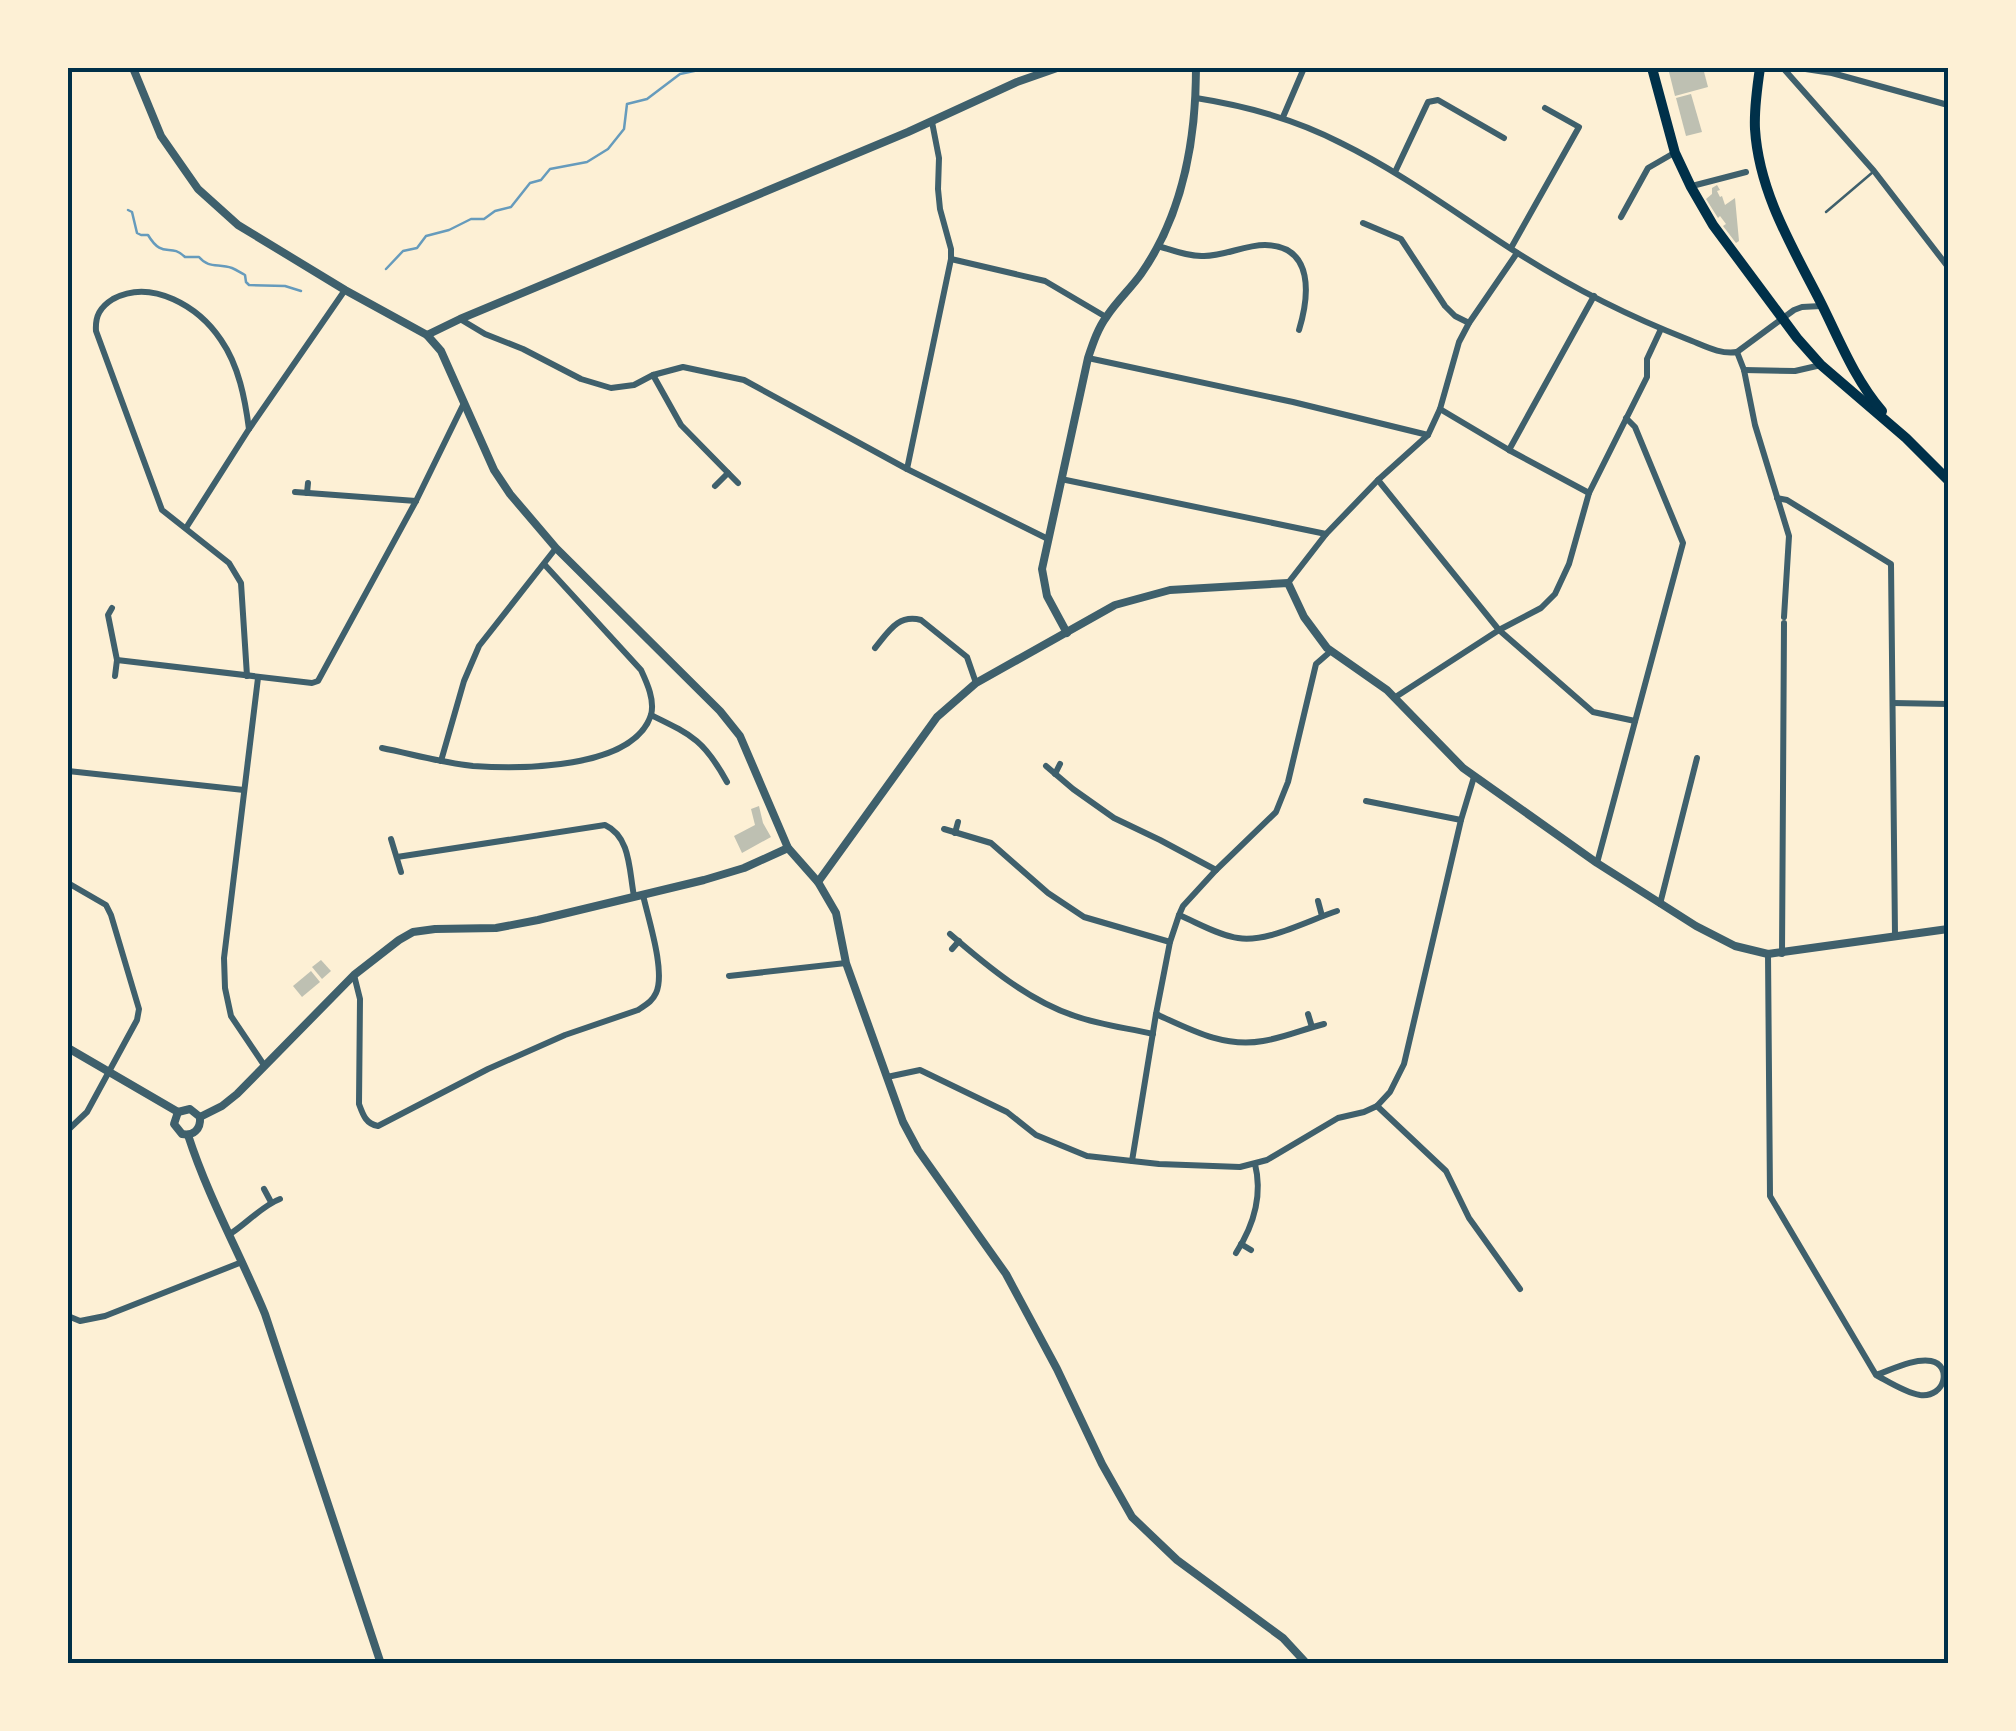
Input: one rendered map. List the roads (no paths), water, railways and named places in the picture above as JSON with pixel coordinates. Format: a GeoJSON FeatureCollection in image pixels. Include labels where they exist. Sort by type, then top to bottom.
{"type":"FeatureCollection","features":[{"type":"Feature","properties":{"kind":"highway"},"geometry":{"type":"LineString","coordinates":[[1652,68],[1675,153],[1713,225],[1821,365],[1906,438]]}},
{"type":"Feature","properties":{"kind":"highway"},"geometry":{"type":"LineString","coordinates":[[1760,68],[1755,126],[1761,170],[1788,239],[1864,390],[1948,480]]}},
{"type":"Feature","properties":{"kind":"highway"},"geometry":{"type":"LineString","coordinates":[[1821,365],[1847,358]]}},
{"type":"Feature","properties":{"kind":"street"},"geometry":{"type":"LineString","coordinates":[[133,68],[161,136],[198,189],[238,226],[427,335],[441,351],[494,470],[510,494],[556,548],[740,736],[788,848],[818,882],[836,913],[846,963],[903,1122],[918,1150],[1006,1274],[1132,1518],[1177,1560],[1282,1638],[1307,1664]]}},
{"type":"Feature","properties":{"kind":"street"},"geometry":{"type":"LineString","coordinates":[[427,335],[1057,68]]}},
{"type":"Feature","properties":{"kind":"street"},"geometry":{"type":"LineString","coordinates":[[1067,632],[1045,589],[1042,568],[1088,358],[1106,317],[1141,273],[1171,218],[1192,136],[1196,68]]}},
{"type":"Feature","properties":{"kind":"street"},"geometry":{"type":"LineString","coordinates":[[1283,118],[1304,68]]}},
{"type":"Feature","properties":{"kind":"street"},"geometry":{"type":"LineString","coordinates":[[1785,69],[1832,72],[1948,105]]}},
{"type":"Feature","properties":{"kind":"street"},"geometry":{"type":"LineString","coordinates":[[1785,69],[1874,171],[1948,267]]}},
{"type":"Feature","properties":{"kind":"street"},"geometry":{"type":"LineString","coordinates":[[1196,98],[1255,109],[1341,142],[1395,172],[1514,251],[1594,296],[1661,329],[1724,353],[1738,352],[1802,307],[1822,306]]}},
{"type":"Feature","properties":{"kind":"street"},"geometry":{"type":"LineString","coordinates":[[1395,172],[1428,102],[1438,100],[1504,138]]}},
{"type":"Feature","properties":{"kind":"street"},"geometry":{"type":"LineString","coordinates":[[818,882],[936,718],[976,684],[1115,606],[1170,590],[1288,583],[1326,534],[1428,435],[1469,323],[1514,251],[1579,127],[1545,108]]}},
{"type":"Feature","properties":{"kind":"street"},"geometry":{"type":"LineString","coordinates":[[907,469],[951,259],[940,208],[932,122]]}},
{"type":"Feature","properties":{"kind":"street"},"geometry":{"type":"LineString","coordinates":[[1621,217],[1648,168],[1675,153]]}},
{"type":"Feature","properties":{"kind":"street"},"geometry":{"type":"LineString","coordinates":[[1691,186],[1746,172]]}},
{"type":"Feature","properties":{"kind":"street"},"geometry":{"type":"LineString","coordinates":[[1362,224],[1401,239],[1446,306],[1469,323]]}},
{"type":"Feature","properties":{"kind":"street"},"geometry":{"type":"LineString","coordinates":[[1158,246],[1202,256],[1267,245],[1286,251],[1307,278],[1308,294],[1300,330]]}},
{"type":"Feature","properties":{"kind":"street"},"geometry":{"type":"LineString","coordinates":[[951,259],[1044,281],[1106,317]]}},
{"type":"Feature","properties":{"kind":"street"},"geometry":{"type":"LineString","coordinates":[[186,528],[344,290]]}},
{"type":"Feature","properties":{"kind":"street"},"geometry":{"type":"LineString","coordinates":[[247,676],[241,583],[229,563],[162,510],[96,331],[103,306],[117,297],[146,292],[193,310],[221,340],[232,360],[246,404],[249,429]]}},
{"type":"Feature","properties":{"kind":"street"},"geometry":{"type":"LineString","coordinates":[[1508,450],[1594,296]]}},
{"type":"Feature","properties":{"kind":"street"},"geometry":{"type":"LineString","coordinates":[[460,319],[581,379],[611,388],[683,368],[744,380],[907,469],[1048,538]]}},
{"type":"Feature","properties":{"kind":"street"},"geometry":{"type":"LineString","coordinates":[[1394,698],[1498,630],[1541,608],[1555,594],[1569,564],[1589,493],[1647,377],[1647,359],[1661,329]]}},
{"type":"Feature","properties":{"kind":"street"},"geometry":{"type":"LineString","coordinates":[[1738,352],[1790,544],[1784,620],[1782,954]]}},
{"type":"Feature","properties":{"kind":"street"},"geometry":{"type":"LineString","coordinates":[[1088,358],[1428,435]]}},
{"type":"Feature","properties":{"kind":"street"},"geometry":{"type":"LineString","coordinates":[[1744,370],[1795,371],[1821,365]]}},
{"type":"Feature","properties":{"kind":"street"},"geometry":{"type":"LineString","coordinates":[[653,376],[682,425],[738,482]]}},
{"type":"Feature","properties":{"kind":"street"},"geometry":{"type":"LineString","coordinates":[[117,660],[318,682],[416,501],[464,402]]}},
{"type":"Feature","properties":{"kind":"street"},"geometry":{"type":"LineString","coordinates":[[1440,408],[1589,493]]}},
{"type":"Feature","properties":{"kind":"street"},"geometry":{"type":"LineString","coordinates":[[1597,862],[1683,544],[1635,427],[1626,418]]}},
{"type":"Feature","properties":{"kind":"street"},"geometry":{"type":"LineString","coordinates":[[714,486],[728,472]]}},
{"type":"Feature","properties":{"kind":"street"},"geometry":{"type":"LineString","coordinates":[[1061,478],[1326,534]]}},
{"type":"Feature","properties":{"kind":"street"},"geometry":{"type":"LineString","coordinates":[[1378,480],[1498,630],[1593,712],[1635,721]]}},
{"type":"Feature","properties":{"kind":"street"},"geometry":{"type":"LineString","coordinates":[[308,483],[308,493]]}},
{"type":"Feature","properties":{"kind":"street"},"geometry":{"type":"LineString","coordinates":[[295,492],[416,501]]}},
{"type":"Feature","properties":{"kind":"street"},"geometry":{"type":"LineString","coordinates":[[1777,498],[1787,500],[1891,564],[1895,935]]}},
{"type":"Feature","properties":{"kind":"street"},"geometry":{"type":"LineString","coordinates":[[441,760],[464,681],[479,646],[556,548]]}},
{"type":"Feature","properties":{"kind":"street"},"geometry":{"type":"LineString","coordinates":[[382,748],[473,766],[534,766],[583,761],[622,747],[642,729],[652,701],[641,670],[544,564]]}},
{"type":"Feature","properties":{"kind":"street"},"geometry":{"type":"LineString","coordinates":[[1288,583],[1304,617],[1331,652],[1387,690],[1474,777],[1660,904],[1734,946],[1782,954],[1948,929]]}},
{"type":"Feature","properties":{"kind":"street"},"geometry":{"type":"LineString","coordinates":[[112,608],[108,615],[117,660],[115,676]]}},
{"type":"Feature","properties":{"kind":"street"},"geometry":{"type":"LineString","coordinates":[[876,648],[900,620],[921,620],[967,657],[976,684]]}},
{"type":"Feature","properties":{"kind":"street"},"geometry":{"type":"LineString","coordinates":[[1132,1162],[1156,1014],[1179,915],[1216,870],[1276,812],[1288,782],[1316,664],[1331,652]]}},
{"type":"Feature","properties":{"kind":"street"},"geometry":{"type":"LineString","coordinates":[[258,678],[224,958],[224,988],[231,1016],[264,1065]]}},
{"type":"Feature","properties":{"kind":"street"},"geometry":{"type":"LineString","coordinates":[[1892,703],[1948,704]]}},
{"type":"Feature","properties":{"kind":"street"},"geometry":{"type":"LineString","coordinates":[[650,714],[693,736],[713,757],[727,782]]}},
{"type":"Feature","properties":{"kind":"street"},"geometry":{"type":"LineString","coordinates":[[1660,904],[1697,758]]}},
{"type":"Feature","properties":{"kind":"street"},"geometry":{"type":"LineString","coordinates":[[1055,774],[1060,764]]}},
{"type":"Feature","properties":{"kind":"street"},"geometry":{"type":"LineString","coordinates":[[1046,766],[1114,818],[1216,870]]}},
{"type":"Feature","properties":{"kind":"street"},"geometry":{"type":"LineString","coordinates":[[68,771],[244,790]]}},
{"type":"Feature","properties":{"kind":"street"},"geometry":{"type":"LineString","coordinates":[[887,1077],[920,1070],[1007,1112],[1036,1135],[1088,1156],[1132,1162],[1240,1167],[1256,1164],[1338,1118],[1377,1106],[1390,1092],[1404,1064],[1474,777]]}},
{"type":"Feature","properties":{"kind":"street"},"geometry":{"type":"LineString","coordinates":[[1366,801],[1461,820]]}},
{"type":"Feature","properties":{"kind":"street"},"geometry":{"type":"LineString","coordinates":[[955,832],[958,822]]}},
{"type":"Feature","properties":{"kind":"street"},"geometry":{"type":"LineString","coordinates":[[354,975],[360,1000],[360,1104],[363,1116],[378,1126],[488,1069],[565,1035],[638,1010],[656,992],[656,959],[624,844],[616,830],[605,826],[397,858]]}},
{"type":"Feature","properties":{"kind":"street"},"geometry":{"type":"LineString","coordinates":[[944,829],[991,844],[1048,893],[1084,917],[1170,942]]}},
{"type":"Feature","properties":{"kind":"street"},"geometry":{"type":"LineString","coordinates":[[391,839],[400,872]]}},
{"type":"Feature","properties":{"kind":"street"},"geometry":{"type":"LineString","coordinates":[[200,1117],[225,1104],[354,975],[413,932],[496,928],[744,868],[788,848]]}},
{"type":"Feature","properties":{"kind":"street"},"geometry":{"type":"LineString","coordinates":[[68,884],[106,906],[111,914],[138,1009],[137,1020],[88,1112],[68,1130]]}},
{"type":"Feature","properties":{"kind":"street"},"geometry":{"type":"LineString","coordinates":[[1318,901],[1322,916]]}},
{"type":"Feature","properties":{"kind":"street"},"geometry":{"type":"LineString","coordinates":[[1179,915],[1242,939],[1252,939],[1337,911]]}},
{"type":"Feature","properties":{"kind":"street"},"geometry":{"type":"LineString","coordinates":[[950,934],[1038,1000],[1075,1016],[1153,1034]]}},
{"type":"Feature","properties":{"kind":"street"},"geometry":{"type":"LineString","coordinates":[[952,950],[959,942]]}},
{"type":"Feature","properties":{"kind":"street"},"geometry":{"type":"LineString","coordinates":[[1768,954],[1770,1196],[1876,1376],[1926,1396],[1943,1385],[1944,1374],[1938,1364],[1929,1360],[1876,1376]]}},
{"type":"Feature","properties":{"kind":"street"},"geometry":{"type":"LineString","coordinates":[[728,976],[739,978],[846,963]]}},
{"type":"Feature","properties":{"kind":"street"},"geometry":{"type":"LineString","coordinates":[[1156,1014],[1205,1036],[1230,1042],[1260,1042],[1324,1024]]}},
{"type":"Feature","properties":{"kind":"street"},"geometry":{"type":"LineString","coordinates":[[1308,1014],[1312,1027]]}},
{"type":"Feature","properties":{"kind":"street"},"geometry":{"type":"LineString","coordinates":[[68,1048],[178,1112],[190,1109],[200,1117]]}},
{"type":"Feature","properties":{"kind":"street"},"geometry":{"type":"LineString","coordinates":[[1377,1106],[1446,1171],[1469,1218],[1520,1289]]}},
{"type":"Feature","properties":{"kind":"street"},"geometry":{"type":"LineString","coordinates":[[178,1112],[176,1130],[188,1135],[198,1166],[265,1314],[381,1664]]}},
{"type":"Feature","properties":{"kind":"street"},"geometry":{"type":"LineString","coordinates":[[188,1135],[199,1127],[200,1117]]}},
{"type":"Feature","properties":{"kind":"street"},"geometry":{"type":"LineString","coordinates":[[1236,1252],[1248,1234],[1260,1185],[1256,1164]]}},
{"type":"Feature","properties":{"kind":"street"},"geometry":{"type":"LineString","coordinates":[[264,1189],[271,1202]]}},
{"type":"Feature","properties":{"kind":"street"},"geometry":{"type":"LineString","coordinates":[[230,1234],[280,1199]]}},
{"type":"Feature","properties":{"kind":"street"},"geometry":{"type":"LineString","coordinates":[[1241,1244],[1251,1250]]}},
{"type":"Feature","properties":{"kind":"street"},"geometry":{"type":"LineString","coordinates":[[68,1316],[80,1321],[105,1316],[244,1262]]}},
{"type":"Feature","properties":{"kind":"lane"},"geometry":{"type":"LineString","coordinates":[[1826,212],[1874,171]]}},
{"type":"Feature","properties":{"kind":"waterway"},"geometry":{"type":"LineString","coordinates":[[386,269],[403,251],[417,248],[426,236],[511,207],[530,183],[541,180],[550,169],[587,162],[608,149],[624,129],[627,104],[647,99],[680,74],[708,68]]}},
{"type":"Feature","properties":{"kind":"waterway"},"geometry":{"type":"LineString","coordinates":[[128,210],[137,233],[148,235],[162,249],[232,268],[245,275],[249,285],[285,286],[301,291]]}}]}
